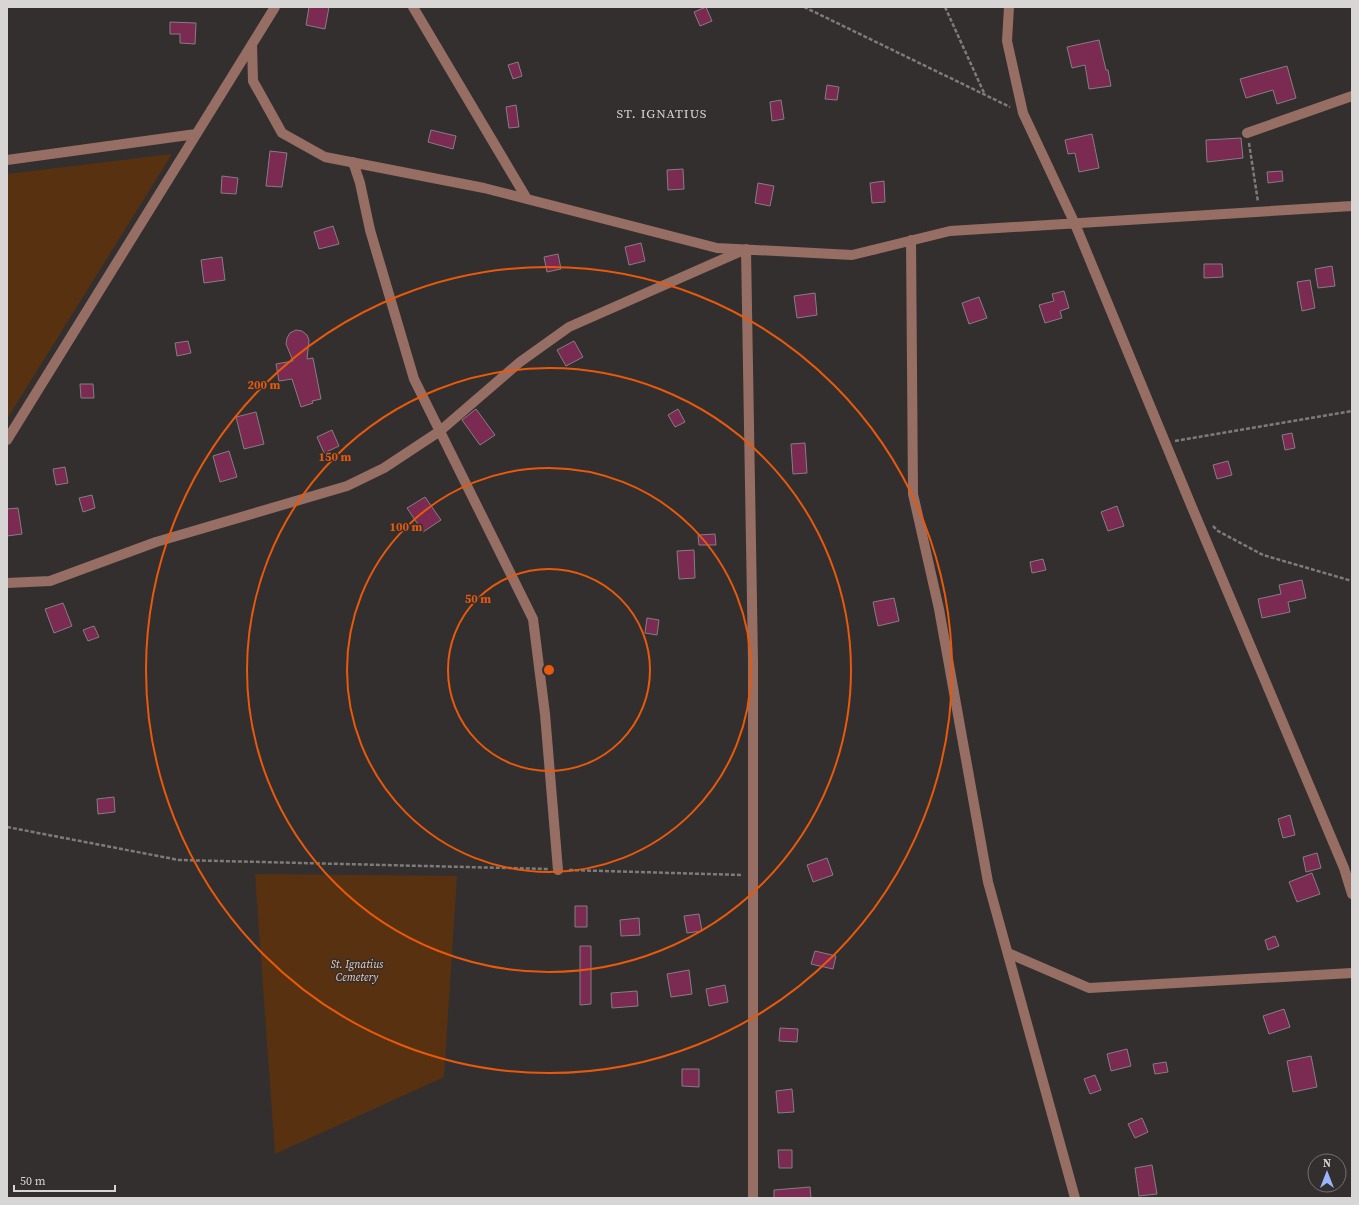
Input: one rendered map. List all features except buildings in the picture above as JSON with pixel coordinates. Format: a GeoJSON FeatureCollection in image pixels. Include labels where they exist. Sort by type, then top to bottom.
{"type":"FeatureCollection","features":[{"type":"Feature","properties":{"kind":"street"},"geometry":{"type":"LineString","coordinates":[[7,440],[275,7]]}},
{"type":"Feature","properties":{"kind":"street"},"geometry":{"type":"LineString","coordinates":[[413,7],[527,199]]}},
{"type":"Feature","properties":{"kind":"street"},"geometry":{"type":"LineString","coordinates":[[1009,7],[1007,41],[1023,113],[1075,224],[1344,868],[1352,894]]}},
{"type":"Feature","properties":{"kind":"street"},"geometry":{"type":"LineString","coordinates":[[252,44],[253,81],[282,133],[325,157],[484,188],[717,248],[852,255],[950,231],[1352,206]]}},
{"type":"Feature","properties":{"kind":"street"},"geometry":{"type":"LineString","coordinates":[[1247,133],[1352,96]]}},
{"type":"Feature","properties":{"kind":"street"},"geometry":{"type":"LineString","coordinates":[[7,160],[196,134]]}},
{"type":"Feature","properties":{"kind":"street"},"geometry":{"type":"LineString","coordinates":[[353,162],[360,182],[370,230],[414,379],[533,619],[545,714],[558,870]]}},
{"type":"Feature","properties":{"kind":"street"},"geometry":{"type":"LineString","coordinates":[[911,240],[913,494],[939,609],[988,882],[1075,1198]]}},
{"type":"Feature","properties":{"kind":"street"},"geometry":{"type":"LineString","coordinates":[[7,583],[50,581],[156,542],[347,486],[384,468],[440,431],[520,362],[569,327],[746,249]]}},
{"type":"Feature","properties":{"kind":"street"},"geometry":{"type":"LineString","coordinates":[[746,249],[752,661],[752,1198]]}},
{"type":"Feature","properties":{"kind":"street"},"geometry":{"type":"LineString","coordinates":[[1008,953],[1089,988],[1352,973]]}},
{"type":"Feature","properties":{"kind":"path"},"geometry":{"type":"LineString","coordinates":[[804,7],[1023,113]]}},
{"type":"Feature","properties":{"kind":"path"},"geometry":{"type":"LineString","coordinates":[[944,7],[985,95]]}},
{"type":"Feature","properties":{"kind":"path"},"geometry":{"type":"LineString","coordinates":[[1247,133],[1259,212]]}},
{"type":"Feature","properties":{"kind":"path"},"geometry":{"type":"LineString","coordinates":[[1165,442],[1352,411]]}},
{"type":"Feature","properties":{"kind":"path"},"geometry":{"type":"LineString","coordinates":[[1213,526],[1263,556],[1352,581]]}},
{"type":"Feature","properties":{"kind":"path"},"geometry":{"type":"LineString","coordinates":[[7,827],[179,860],[752,875]]}},
{"type":"Feature","properties":{"kind":"green space"},"geometry":{"type":"Polygon","coordinates":[[[172,154],[7,419],[7,174],[172,154]]]}},
{"type":"Feature","properties":{"kind":"green space","name":"St. Ignatius Cemetery"},"geometry":{"type":"Polygon","coordinates":[[[255,874],[457,876],[444,1077],[275,1154],[255,874]]]}},
{"type":"Feature","properties":{"kind":"district","name":"ST. IGNATIUS"},"geometry":{"type":"Point","coordinates":[662,113]}}]}
